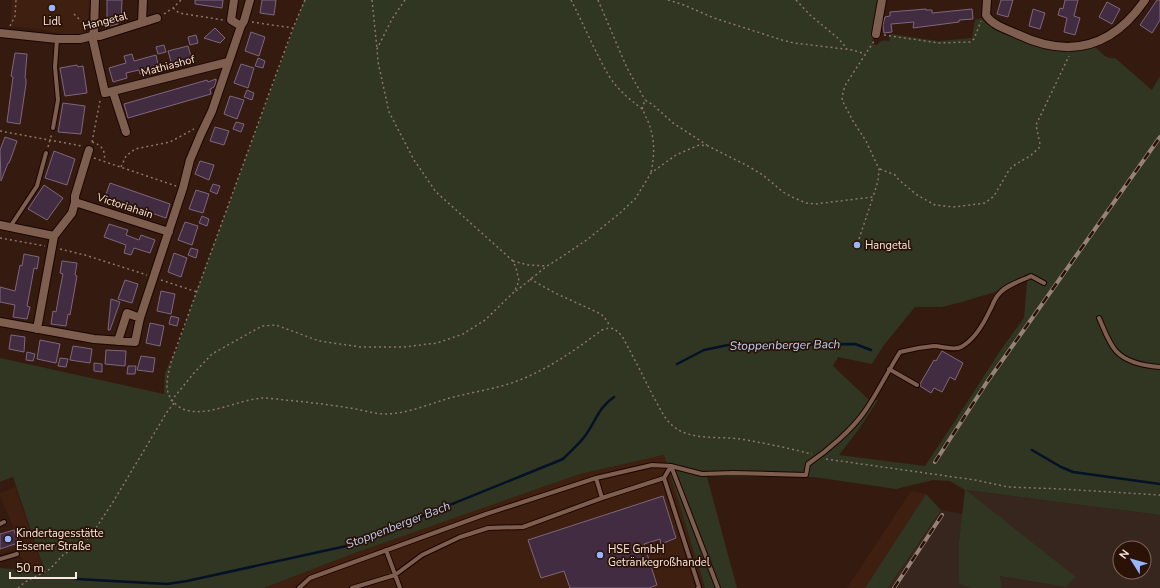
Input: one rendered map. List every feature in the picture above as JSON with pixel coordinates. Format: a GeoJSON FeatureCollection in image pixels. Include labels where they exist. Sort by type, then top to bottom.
{"type":"FeatureCollection","features":[{"type":"Feature","properties":{"kind":"street"},"geometry":{"type":"LineString","coordinates":[[95,0],[94,31],[90,37],[109,93],[126,132]]}},
{"type":"Feature","properties":{"kind":"street","name":"Hangetal"},"geometry":{"type":"LineString","coordinates":[[142,22],[143,0]]}},
{"type":"Feature","properties":{"kind":"street"},"geometry":{"type":"LineString","coordinates":[[234,0],[232,20],[243,23]]}},
{"type":"Feature","properties":{"kind":"street"},"geometry":{"type":"LineString","coordinates":[[0,322],[37,330],[94,339],[135,342],[140,318],[169,232],[195,146],[212,111],[250,0]]}},
{"type":"Feature","properties":{"kind":"street"},"geometry":{"type":"LineString","coordinates":[[876,34],[882,0]]}},
{"type":"Feature","properties":{"kind":"street"},"geometry":{"type":"LineString","coordinates":[[987,0],[986,15],[992,22],[1026,38],[1049,46],[1091,44],[1110,36],[1125,23],[1145,0]]}},
{"type":"Feature","properties":{"kind":"street","name":"Hangetal"},"geometry":{"type":"LineString","coordinates":[[2,33],[57,39],[80,39],[100,36],[157,18]]}},
{"type":"Feature","properties":{"kind":"street","name":"Mathiashof"},"geometry":{"type":"LineString","coordinates":[[109,93],[228,62]]}},
{"type":"Feature","properties":{"kind":"street"},"geometry":{"type":"LineString","coordinates":[[37,330],[54,236],[72,213],[75,196],[90,149]]}},
{"type":"Feature","properties":{"kind":"street","name":"Victoriahain"},"geometry":{"type":"LineString","coordinates":[[75,202],[169,232]]}},
{"type":"Feature","properties":{"kind":"street"},"geometry":{"type":"LineString","coordinates":[[0,225],[54,236]]}},
{"type":"Feature","properties":{"kind":"street"},"geometry":{"type":"LineString","coordinates":[[118,341],[127,314],[140,318]]}},
{"type":"Feature","properties":{"kind":"lane"},"geometry":{"type":"LineString","coordinates":[[53,128],[58,100],[55,67],[57,39]]}},
{"type":"Feature","properties":{"kind":"lane"},"geometry":{"type":"LineString","coordinates":[[9,227],[37,186],[46,153]]}},
{"type":"Feature","properties":{"kind":"lane"},"geometry":{"type":"LineString","coordinates":[[299,588],[310,578],[486,514],[596,478],[652,465],[670,466],[702,474],[733,473],[806,475],[808,464],[853,426],[864,412],[900,352],[910,349],[936,346],[958,348],[962,346],[979,328],[999,293],[1031,276],[1044,283]]}},
{"type":"Feature","properties":{"kind":"lane"},"geometry":{"type":"LineString","coordinates":[[1099,318],[1109,340],[1116,351],[1124,358],[1135,362],[1160,367]]}},
{"type":"Feature","properties":{"kind":"lane"},"geometry":{"type":"LineString","coordinates":[[889,369],[917,385]]}},
{"type":"Feature","properties":{"kind":"lane"},"geometry":{"type":"LineString","coordinates":[[670,466],[664,478],[699,587],[698,588]]}},
{"type":"Feature","properties":{"kind":"lane"},"geometry":{"type":"LineString","coordinates":[[670,466],[718,588]]}},
{"type":"Feature","properties":{"kind":"lane"},"geometry":{"type":"LineString","coordinates":[[596,478],[602,498]]}},
{"type":"Feature","properties":{"kind":"lane"},"geometry":{"type":"LineString","coordinates":[[352,588],[395,575],[422,555],[460,537],[488,528],[523,527],[602,498],[664,478]]}},
{"type":"Feature","properties":{"kind":"lane"},"geometry":{"type":"LineString","coordinates":[[386,550],[400,588]]}},
{"type":"Feature","properties":{"kind":"lane"},"geometry":{"type":"LineString","coordinates":[[0,559],[17,554]]}},
{"type":"Feature","properties":{"kind":"path"},"geometry":{"type":"LineString","coordinates":[[2,33],[11,25],[15,16],[16,0]]}},
{"type":"Feature","properties":{"kind":"path"},"geometry":{"type":"LineString","coordinates":[[157,18],[173,8],[181,0]]}},
{"type":"Feature","properties":{"kind":"path"},"geometry":{"type":"LineString","coordinates":[[372,0],[378,62],[389,112],[425,178],[440,196],[512,261],[516,268],[519,281],[514,292]]}},
{"type":"Feature","properties":{"kind":"path"},"geometry":{"type":"LineString","coordinates":[[377,49],[392,20],[406,0]]}},
{"type":"Feature","properties":{"kind":"path"},"geometry":{"type":"LineString","coordinates":[[171,401],[212,354],[262,326],[276,324],[319,341],[361,347],[404,347],[430,344],[463,334],[485,320],[514,292],[547,266],[588,239],[620,213],[634,199],[651,173],[654,157],[654,141],[650,126],[642,109],[618,89],[608,75],[571,0]]}},
{"type":"Feature","properties":{"kind":"path"},"geometry":{"type":"LineString","coordinates":[[598,0],[627,68],[645,100],[653,105],[673,123],[708,146],[763,175],[782,192],[806,203],[815,204],[873,197]]}},
{"type":"Feature","properties":{"kind":"path"},"geometry":{"type":"LineString","coordinates":[[668,0],[714,18],[782,40],[794,43],[847,49],[866,54]]}},
{"type":"Feature","properties":{"kind":"path"},"geometry":{"type":"LineString","coordinates":[[796,0],[810,15],[839,39],[847,49]]}},
{"type":"Feature","properties":{"kind":"path"},"geometry":{"type":"LineString","coordinates":[[305,1],[293,28],[198,292],[171,362],[168,375],[167,393],[171,401],[186,410],[203,411],[240,401],[262,398],[303,402],[385,414],[406,411],[464,394],[516,382],[544,370],[567,357],[602,330],[609,328],[616,329],[622,336],[662,412],[673,427],[681,431],[707,438],[725,437],[780,446],[826,459],[975,480],[1008,487],[1160,495]]}},
{"type":"Feature","properties":{"kind":"path"},"geometry":{"type":"LineString","coordinates":[[173,8],[179,13],[232,20]]}},
{"type":"Feature","properties":{"kind":"path"},"geometry":{"type":"LineString","coordinates":[[74,14],[83,23],[90,37]]}},
{"type":"Feature","properties":{"kind":"path"},"geometry":{"type":"LineString","coordinates":[[859,239],[878,181],[879,169],[866,141],[842,100],[846,84],[873,43],[876,34],[939,43],[970,42],[974,39],[982,19],[986,15]]}},
{"type":"Feature","properties":{"kind":"path"},"geometry":{"type":"LineString","coordinates":[[243,23],[293,28]]}},
{"type":"Feature","properties":{"kind":"path"},"geometry":{"type":"LineString","coordinates":[[879,169],[895,175],[917,195],[935,205],[954,207],[978,205],[990,200],[997,192],[1013,166],[1030,156],[1039,148],[1040,144],[1036,125],[1072,46]]}},
{"type":"Feature","properties":{"kind":"path"},"geometry":{"type":"LineString","coordinates":[[90,149],[100,102],[109,93]]}},
{"type":"Feature","properties":{"kind":"path"},"geometry":{"type":"LineString","coordinates":[[642,109],[645,100]]}},
{"type":"Feature","properties":{"kind":"path"},"geometry":{"type":"LineString","coordinates":[[121,167],[126,156],[135,149],[176,140],[194,129]]}},
{"type":"Feature","properties":{"kind":"path"},"geometry":{"type":"LineString","coordinates":[[0,132],[90,149],[101,146],[104,151],[104,161]]}},
{"type":"Feature","properties":{"kind":"path"},"geometry":{"type":"LineString","coordinates":[[651,173],[684,151],[699,145],[708,146]]}},
{"type":"Feature","properties":{"kind":"path"},"geometry":{"type":"LineString","coordinates":[[90,149],[104,161],[183,188]]}},
{"type":"Feature","properties":{"kind":"path"},"geometry":{"type":"LineString","coordinates":[[0,238],[85,255],[198,292]]}},
{"type":"Feature","properties":{"kind":"path"},"geometry":{"type":"LineString","coordinates":[[512,261],[528,265],[547,266]]}},
{"type":"Feature","properties":{"kind":"path"},"geometry":{"type":"LineString","coordinates":[[530,279],[555,293],[600,314],[608,322],[609,328]]}},
{"type":"Feature","properties":{"kind":"path"},"geometry":{"type":"LineString","coordinates":[[18,588],[25,582],[50,569],[63,555],[90,537],[174,403]]}},
{"type":"Feature","properties":{"kind":"shaded area","name":"Lidl"},"geometry":{"type":"Polygon","coordinates":[[[12,0],[89,0],[87,31],[83,34],[66,35],[38,29],[10,26],[12,0]]]}},
{"type":"Feature","properties":{"kind":"shaded area"},"geometry":{"type":"Polygon","coordinates":[[[664,455],[705,588],[265,588],[355,553],[580,474],[664,455]]]}},
{"type":"Feature","properties":{"kind":"shaded area"},"geometry":{"type":"Polygon","coordinates":[[[15,487],[42,565],[26,569],[17,548],[0,554],[0,534],[14,529],[0,493],[15,487]]]}},
{"type":"Feature","properties":{"kind":"shaded area"},"geometry":{"type":"Polygon","coordinates":[[[965,490],[1160,515],[1160,588],[1002,588],[1000,576],[1066,587],[1076,577],[965,490]]]}},
{"type":"Feature","properties":{"kind":"shaded area"},"geometry":{"type":"Polygon","coordinates":[[[911,491],[926,494],[865,588],[847,588],[911,491]]]}},
{"type":"Feature","properties":{"kind":"shaded area"},"geometry":{"type":"Polygon","coordinates":[[[941,510],[963,514],[959,541],[959,583],[970,588],[888,588],[941,510]]]}},
{"type":"Feature","properties":{"kind":"green space"},"geometry":{"type":"Polygon","coordinates":[[[304,0],[879,0],[872,44],[877,45],[879,42],[885,40],[889,41],[891,34],[938,41],[972,38],[975,20],[986,17],[1026,39],[1074,47],[1078,50],[1095,47],[1106,57],[1115,58],[1152,90],[1160,76],[1160,515],[966,490],[1076,577],[1066,587],[1000,576],[1002,588],[970,588],[959,583],[959,541],[965,490],[950,481],[933,480],[896,489],[814,477],[707,477],[737,588],[705,588],[664,455],[580,474],[355,553],[264,588],[0,588],[0,568],[39,572],[43,566],[13,477],[0,482],[0,358],[164,394],[165,373],[177,348],[304,0]],[[1021,277],[995,292],[965,301],[942,307],[915,307],[884,345],[872,364],[838,357],[833,366],[868,399],[878,400],[859,429],[839,455],[925,466],[1002,348],[1024,318],[1027,282],[1021,277]]]}},
{"type":"Feature","properties":{"kind":"green space"},"geometry":{"type":"Polygon","coordinates":[[[926,494],[941,510],[888,588],[865,588],[926,494]]]}},
{"type":"Feature","properties":{"kind":"building"},"geometry":{"type":"Polygon","coordinates":[[[107,0],[122,0],[121,22],[118,22],[118,24],[110,26],[110,22],[107,21],[107,0]]]}},
{"type":"Feature","properties":{"kind":"building"},"geometry":{"type":"Polygon","coordinates":[[[195,0],[223,0],[222,8],[195,4],[195,0]]]}},
{"type":"Feature","properties":{"kind":"building"},"geometry":{"type":"Polygon","coordinates":[[[262,0],[276,0],[274,15],[260,13],[262,0]]]}},
{"type":"Feature","properties":{"kind":"building"},"geometry":{"type":"Polygon","coordinates":[[[1001,0],[1013,0],[1008,17],[997,14],[1001,0]]]}},
{"type":"Feature","properties":{"kind":"building"},"geometry":{"type":"Polygon","coordinates":[[[1065,0],[1078,0],[1074,16],[1080,18],[1075,35],[1064,32],[1067,18],[1058,15],[1060,8],[1063,9],[1065,0]]]}},
{"type":"Feature","properties":{"kind":"building"},"geometry":{"type":"Polygon","coordinates":[[[1157,0],[1160,0],[1160,20],[1152,33],[1140,25],[1157,0]]]}},
{"type":"Feature","properties":{"kind":"building"},"geometry":{"type":"Polygon","coordinates":[[[1107,2],[1120,9],[1112,24],[1099,17],[1107,2]]]}},
{"type":"Feature","properties":{"kind":"building"},"geometry":{"type":"Polygon","coordinates":[[[926,9],[932,10],[932,13],[972,9],[973,19],[913,28],[914,22],[891,24],[892,32],[884,33],[883,25],[885,17],[890,16],[890,12],[926,9]]]}},
{"type":"Feature","properties":{"kind":"building"},"geometry":{"type":"Polygon","coordinates":[[[1033,9],[1045,13],[1040,29],[1029,26],[1033,9]]]}},
{"type":"Feature","properties":{"kind":"building"},"geometry":{"type":"Polygon","coordinates":[[[215,28],[225,38],[220,43],[204,38],[215,28]]]}},
{"type":"Feature","properties":{"kind":"building"},"geometry":{"type":"Polygon","coordinates":[[[251,32],[265,37],[259,56],[245,51],[251,32]]]}},
{"type":"Feature","properties":{"kind":"building"},"geometry":{"type":"Polygon","coordinates":[[[196,35],[198,43],[190,45],[188,37],[196,35]]]}},
{"type":"Feature","properties":{"kind":"building"},"geometry":{"type":"Polygon","coordinates":[[[164,45],[166,52],[158,54],[156,47],[164,45]]]}},
{"type":"Feature","properties":{"kind":"building"},"geometry":{"type":"Polygon","coordinates":[[[188,46],[192,60],[172,65],[168,51],[188,46]]]}},
{"type":"Feature","properties":{"kind":"building"},"geometry":{"type":"Polygon","coordinates":[[[15,53],[27,54],[26,84],[20,124],[7,122],[13,77],[11,76],[15,53]]]}},
{"type":"Feature","properties":{"kind":"building"},"geometry":{"type":"Polygon","coordinates":[[[132,54],[134,61],[156,55],[159,69],[140,74],[139,70],[126,73],[127,78],[113,82],[109,68],[126,63],[124,56],[132,54]]]}},
{"type":"Feature","properties":{"kind":"building"},"geometry":{"type":"Polygon","coordinates":[[[258,58],[265,61],[263,68],[255,66],[258,58]]]}},
{"type":"Feature","properties":{"kind":"building"},"geometry":{"type":"Polygon","coordinates":[[[241,64],[254,68],[248,88],[234,83],[241,64]]]}},
{"type":"Feature","properties":{"kind":"building"},"geometry":{"type":"Polygon","coordinates":[[[77,65],[78,67],[83,66],[87,93],[65,96],[60,68],[77,65]]]}},
{"type":"Feature","properties":{"kind":"building"},"geometry":{"type":"Polygon","coordinates":[[[216,79],[214,87],[210,89],[211,94],[128,118],[124,104],[207,80],[208,82],[216,79]]]}},
{"type":"Feature","properties":{"kind":"building"},"geometry":{"type":"Polygon","coordinates":[[[247,90],[254,93],[252,100],[244,97],[247,90]]]}},
{"type":"Feature","properties":{"kind":"building"},"geometry":{"type":"Polygon","coordinates":[[[230,96],[244,100],[237,119],[224,114],[230,96]]]}},
{"type":"Feature","properties":{"kind":"building"},"geometry":{"type":"Polygon","coordinates":[[[63,103],[85,106],[81,134],[58,132],[63,103]]]}},
{"type":"Feature","properties":{"kind":"building"},"geometry":{"type":"Polygon","coordinates":[[[236,122],[244,124],[241,132],[233,129],[236,122]]]}},
{"type":"Feature","properties":{"kind":"building"},"geometry":{"type":"Polygon","coordinates":[[[215,127],[229,131],[224,145],[210,141],[215,127]]]}},
{"type":"Feature","properties":{"kind":"building"},"geometry":{"type":"Polygon","coordinates":[[[5,137],[17,141],[1,181],[0,150],[5,137]]]}},
{"type":"Feature","properties":{"kind":"building"},"geometry":{"type":"Polygon","coordinates":[[[54,151],[75,159],[67,185],[45,178],[54,151]]]}},
{"type":"Feature","properties":{"kind":"building"},"geometry":{"type":"Polygon","coordinates":[[[200,161],[214,165],[209,180],[195,174],[200,161]]]}},
{"type":"Feature","properties":{"kind":"building"},"geometry":{"type":"Polygon","coordinates":[[[110,183],[170,204],[166,218],[105,197],[110,183]]]}},
{"type":"Feature","properties":{"kind":"building"},"geometry":{"type":"Polygon","coordinates":[[[213,184],[220,186],[217,194],[210,191],[213,184]]]}},
{"type":"Feature","properties":{"kind":"building"},"geometry":{"type":"Polygon","coordinates":[[[44,185],[63,198],[47,220],[28,209],[44,185]]]}},
{"type":"Feature","properties":{"kind":"building"},"geometry":{"type":"Polygon","coordinates":[[[196,190],[209,194],[203,213],[189,209],[196,190]]]}},
{"type":"Feature","properties":{"kind":"building"},"geometry":{"type":"Polygon","coordinates":[[[202,216],[209,219],[207,226],[199,223],[202,216]]]}},
{"type":"Feature","properties":{"kind":"building"},"geometry":{"type":"Polygon","coordinates":[[[185,222],[198,226],[192,245],[178,240],[185,222]]]}},
{"type":"Feature","properties":{"kind":"building"},"geometry":{"type":"Polygon","coordinates":[[[109,224],[128,230],[126,235],[139,240],[141,235],[155,240],[150,253],[134,248],[131,255],[124,253],[126,245],[104,237],[109,224]]]}},
{"type":"Feature","properties":{"kind":"building"},"geometry":{"type":"Polygon","coordinates":[[[191,248],[198,250],[196,258],[188,255],[191,248]]]}},
{"type":"Feature","properties":{"kind":"building"},"geometry":{"type":"Polygon","coordinates":[[[174,253],[187,258],[181,277],[168,272],[174,253]]]}},
{"type":"Feature","properties":{"kind":"building"},"geometry":{"type":"Polygon","coordinates":[[[24,254],[39,257],[37,269],[34,268],[27,306],[30,307],[27,319],[13,317],[15,305],[0,302],[0,287],[15,291],[20,265],[22,266],[24,254]]]}},
{"type":"Feature","properties":{"kind":"building"},"geometry":{"type":"Polygon","coordinates":[[[62,261],[77,263],[75,275],[77,276],[70,315],[68,314],[66,326],[51,324],[53,311],[56,312],[63,274],[60,273],[62,261]]]}},
{"type":"Feature","properties":{"kind":"building"},"geometry":{"type":"Polygon","coordinates":[[[125,280],[138,284],[132,303],[118,299],[125,280]]]}},
{"type":"Feature","properties":{"kind":"building"},"geometry":{"type":"Polygon","coordinates":[[[161,291],[175,294],[171,314],[157,311],[161,291]]]}},
{"type":"Feature","properties":{"kind":"building"},"geometry":{"type":"Polygon","coordinates":[[[111,299],[120,302],[110,330],[108,330],[111,299]]]}},
{"type":"Feature","properties":{"kind":"building"},"geometry":{"type":"Polygon","coordinates":[[[171,316],[179,318],[177,326],[169,324],[171,316]]]}},
{"type":"Feature","properties":{"kind":"building"},"geometry":{"type":"Polygon","coordinates":[[[150,323],[164,326],[160,346],[146,343],[150,323]]]}},
{"type":"Feature","properties":{"kind":"building"},"geometry":{"type":"Polygon","coordinates":[[[11,335],[25,337],[24,352],[9,349],[11,335]]]}},
{"type":"Feature","properties":{"kind":"building"},"geometry":{"type":"Polygon","coordinates":[[[40,340],[60,344],[56,363],[37,359],[40,340]]]}},
{"type":"Feature","properties":{"kind":"building"},"geometry":{"type":"Polygon","coordinates":[[[73,346],[92,349],[90,363],[70,360],[73,346]]]}},
{"type":"Feature","properties":{"kind":"building"},"geometry":{"type":"Polygon","coordinates":[[[106,350],[126,351],[125,366],[105,364],[106,350]]]}},
{"type":"Feature","properties":{"kind":"building"},"geometry":{"type":"Polygon","coordinates":[[[942,351],[963,363],[955,380],[950,377],[942,392],[934,388],[931,393],[920,386],[920,384],[934,360],[936,361],[942,351]]]}},
{"type":"Feature","properties":{"kind":"building"},"geometry":{"type":"Polygon","coordinates":[[[27,352],[35,354],[33,361],[26,360],[27,352]]]}},
{"type":"Feature","properties":{"kind":"building"},"geometry":{"type":"Polygon","coordinates":[[[141,356],[155,358],[153,372],[137,370],[141,356]]]}},
{"type":"Feature","properties":{"kind":"building"},"geometry":{"type":"Polygon","coordinates":[[[60,358],[68,359],[66,367],[58,366],[60,358]]]}},
{"type":"Feature","properties":{"kind":"building"},"geometry":{"type":"Polygon","coordinates":[[[94,363],[102,364],[102,372],[94,371],[94,363]]]}},
{"type":"Feature","properties":{"kind":"building"},"geometry":{"type":"Polygon","coordinates":[[[128,366],[136,366],[135,374],[127,374],[128,366]]]}},
{"type":"Feature","properties":{"kind":"building"},"geometry":{"type":"Polygon","coordinates":[[[663,496],[676,538],[661,544],[660,539],[644,544],[657,585],[649,588],[570,588],[564,571],[541,578],[528,540],[663,496]]]}},
{"type":"Feature","properties":{"kind":"building","name":"Kindertagesstätte Essener Straße"},"geometry":{"type":"Polygon","coordinates":[[[14,530],[18,543],[0,549],[0,534],[14,530]]]}},
{"type":"Feature","properties":{"kind":"waterway","name":"Stoppenberger Bach"},"geometry":{"type":"LineString","coordinates":[[677,364],[704,350],[728,345],[855,344],[871,350]]}},
{"type":"Feature","properties":{"kind":"waterway","name":"Stoppenberger Bach"},"geometry":{"type":"LineString","coordinates":[[76,579],[167,584],[187,581],[351,545],[563,459],[583,439],[601,410],[614,397]]}},
{"type":"Feature","properties":{"kind":"waterway","name":"Stoppenberger Bach"},"geometry":{"type":"LineString","coordinates":[[1032,450],[1061,467],[1073,472],[1160,484]]}},
{"type":"Feature","properties":{"kind":"railway"},"geometry":{"type":"LineString","coordinates":[[935,462],[987,382],[1160,137]]}},
{"type":"Feature","properties":{"kind":"railway"},"geometry":{"type":"LineString","coordinates":[[894,588],[942,515]]}},
{"type":"Feature","properties":{"kind":"place","name":"Lidl"},"geometry":{"type":"Point","coordinates":[52,8]}},
{"type":"Feature","properties":{"kind":"place","name":"Hangetal"},"geometry":{"type":"Point","coordinates":[857,245]}},
{"type":"Feature","properties":{"kind":"place","name":"Kindertagesstätte Essener Straße"},"geometry":{"type":"Point","coordinates":[8,539]}},
{"type":"Feature","properties":{"kind":"place","name":"HSE GmbH Getränkegroßhandel"},"geometry":{"type":"Point","coordinates":[600,555]}}]}
